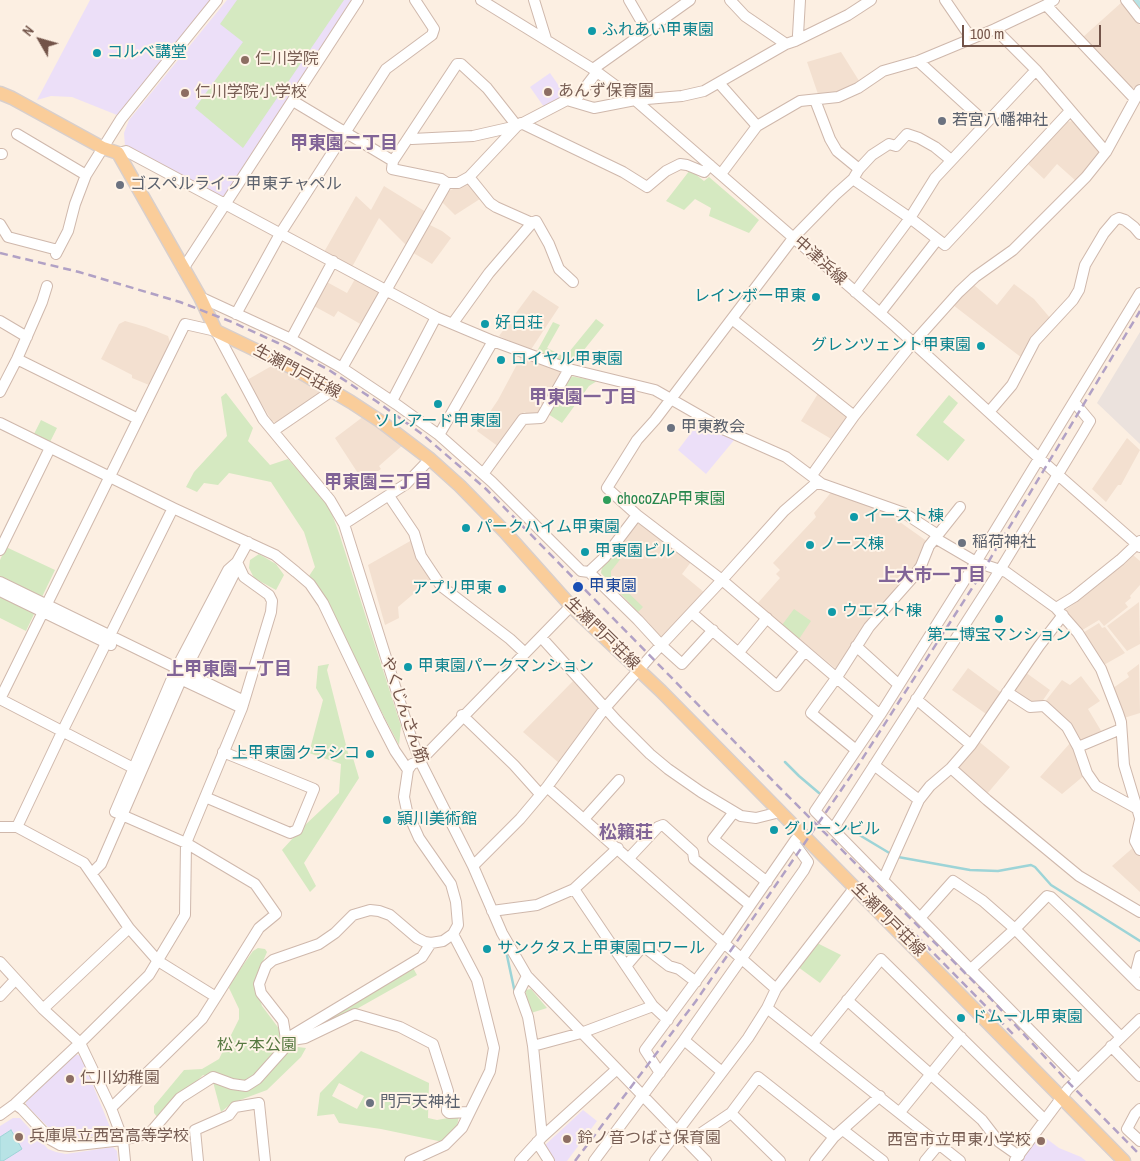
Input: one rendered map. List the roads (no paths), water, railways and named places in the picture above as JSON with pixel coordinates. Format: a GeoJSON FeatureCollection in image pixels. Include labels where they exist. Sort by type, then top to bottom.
{"type":"FeatureCollection","features":[{"type":"Feature","properties":{"kind":"main road"},"geometry":{"type":"LineString","coordinates":[[0,93],[103,148],[118,153],[200,297],[216,331]]}},
{"type":"Feature","properties":{"kind":"main road","name":"生瀬門戸荘線"},"geometry":{"type":"LineString","coordinates":[[216,331],[287,365],[333,390],[380,421],[430,459],[460,486],[505,532],[571,606],[639,670],[802,832],[1124,1161]]}},
{"type":"Feature","properties":{"kind":"street"},"geometry":{"type":"LineString","coordinates":[[0,224],[8,237],[57,251],[68,231],[75,204],[86,175],[121,118],[217,0]]}},
{"type":"Feature","properties":{"kind":"street"},"geometry":{"type":"LineString","coordinates":[[183,269],[358,0]]}},
{"type":"Feature","properties":{"kind":"street"},"geometry":{"type":"LineString","coordinates":[[236,314],[280,234],[386,69],[432,35],[434,29],[415,0]]}},
{"type":"Feature","properties":{"kind":"street","name":"中津浜線"},"geometry":{"type":"LineString","coordinates":[[481,0],[595,71],[635,100],[794,237],[914,343],[1040,459],[1139,544]]}},
{"type":"Feature","properties":{"kind":"street"},"geometry":{"type":"LineString","coordinates":[[534,0],[546,40]]}},
{"type":"Feature","properties":{"kind":"street"},"geometry":{"type":"LineString","coordinates":[[629,0],[647,31]]}},
{"type":"Feature","properties":{"kind":"street"},"geometry":{"type":"LineString","coordinates":[[574,102],[595,71],[690,0]]}},
{"type":"Feature","properties":{"kind":"street"},"geometry":{"type":"LineString","coordinates":[[730,0],[745,16],[786,44]]}},
{"type":"Feature","properties":{"kind":"street"},"geometry":{"type":"LineString","coordinates":[[800,0],[798,35],[800,39]]}},
{"type":"Feature","properties":{"kind":"street"},"geometry":{"type":"LineString","coordinates":[[409,138],[473,136],[519,125],[567,100],[594,108],[635,100],[704,91],[786,44],[848,15],[871,0]]}},
{"type":"Feature","properties":{"kind":"street"},"geometry":{"type":"LineString","coordinates":[[946,0],[971,38]]}},
{"type":"Feature","properties":{"kind":"street"},"geometry":{"type":"LineString","coordinates":[[1126,0],[1140,18]]}},
{"type":"Feature","properties":{"kind":"street"},"geometry":{"type":"LineString","coordinates":[[721,174],[757,126],[800,101],[838,96],[858,88],[883,71],[918,61],[995,29],[1050,3],[1138,94],[1106,152],[1086,177],[1013,250],[975,277],[959,292],[854,416],[812,475]]}},
{"type":"Feature","properties":{"kind":"street"},"geometry":{"type":"LineString","coordinates":[[995,29],[1036,70],[1106,152]]}},
{"type":"Feature","properties":{"kind":"street"},"geometry":{"type":"LineString","coordinates":[[918,61],[986,123]]}},
{"type":"Feature","properties":{"kind":"street"},"geometry":{"type":"LineString","coordinates":[[519,125],[469,177],[458,183],[447,183],[441,179],[392,169],[393,160],[457,64],[460,64],[487,88],[519,125],[623,172],[647,187],[666,171],[680,164],[704,172],[710,165]]}},
{"type":"Feature","properties":{"kind":"street"},"geometry":{"type":"LineString","coordinates":[[855,292],[910,218],[935,178],[1036,70]]}},
{"type":"Feature","properties":{"kind":"street"},"geometry":{"type":"LineString","coordinates":[[720,82],[757,126]]}},
{"type":"Feature","properties":{"kind":"street"},"geometry":{"type":"LineString","coordinates":[[815,100],[830,139],[837,151],[859,169]]}},
{"type":"Feature","properties":{"kind":"street"},"geometry":{"type":"LineString","coordinates":[[293,101],[393,160]]}},
{"type":"Feature","properties":{"kind":"street"},"geometry":{"type":"LineString","coordinates":[[853,179],[910,218],[945,245],[1070,111]]}},
{"type":"Feature","properties":{"kind":"street"},"geometry":{"type":"LineString","coordinates":[[17,134],[86,175]]}},
{"type":"Feature","properties":{"kind":"street"},"geometry":{"type":"LineString","coordinates":[[880,715],[722,580],[637,515],[607,488],[636,440],[655,420],[794,237],[853,179],[859,169],[872,155],[889,144],[896,146],[907,134],[935,147],[951,160]]}},
{"type":"Feature","properties":{"kind":"street"},"geometry":{"type":"LineString","coordinates":[[118,153],[126,151],[436,316],[493,341],[569,368],[655,390],[725,430],[786,456],[822,484]]}},
{"type":"Feature","properties":{"kind":"street"},"geometry":{"type":"LineString","coordinates":[[469,177],[490,204],[532,223],[536,221],[549,244],[559,269],[573,282]]}},
{"type":"Feature","properties":{"kind":"street"},"geometry":{"type":"LineString","coordinates":[[342,368],[385,289],[447,183]]}},
{"type":"Feature","properties":{"kind":"street"},"geometry":{"type":"LineString","coordinates":[[989,412],[1012,385],[1035,341],[1073,300],[1079,290],[1084,265],[1104,233],[1115,220],[1119,218],[1130,223],[1140,234]]}},
{"type":"Feature","properties":{"kind":"street"},"geometry":{"type":"LineString","coordinates":[[454,323],[489,272],[532,223]]}},
{"type":"Feature","properties":{"kind":"street"},"geometry":{"type":"LineString","coordinates":[[880,313],[937,240]]}},
{"type":"Feature","properties":{"kind":"street"},"geometry":{"type":"LineString","coordinates":[[291,339],[333,262]]}},
{"type":"Feature","properties":{"kind":"street"},"geometry":{"type":"LineString","coordinates":[[0,392],[27,338],[47,286]]}},
{"type":"Feature","properties":{"kind":"street"},"geometry":{"type":"LineString","coordinates":[[1078,1078],[815,811],[899,685],[1040,459],[1140,293]]}},
{"type":"Feature","properties":{"kind":"street"},"geometry":{"type":"LineString","coordinates":[[200,297],[291,339],[342,368],[439,435],[483,474],[581,571],[589,572],[682,664],[713,630]]}},
{"type":"Feature","properties":{"kind":"street"},"geometry":{"type":"LineString","coordinates":[[392,401],[436,316]]}},
{"type":"Feature","properties":{"kind":"street"},"geometry":{"type":"LineString","coordinates":[[732,319],[854,416]]}},
{"type":"Feature","properties":{"kind":"street"},"geometry":{"type":"LineString","coordinates":[[0,321],[27,338]]}},
{"type":"Feature","properties":{"kind":"street"},"geometry":{"type":"LineString","coordinates":[[138,770],[0,698],[108,476],[185,324],[216,331]]}},
{"type":"Feature","properties":{"kind":"street","name":"やくじんさん筋"},"geometry":{"type":"LineString","coordinates":[[216,331],[258,411],[330,500],[344,524],[420,761],[472,866],[502,933],[527,976],[706,1161]]}},
{"type":"Feature","properties":{"kind":"street"},"geometry":{"type":"LineString","coordinates":[[439,435],[493,341]]}},
{"type":"Feature","properties":{"kind":"street"},"geometry":{"type":"LineString","coordinates":[[17,359],[138,419]]}},
{"type":"Feature","properties":{"kind":"street"},"geometry":{"type":"LineString","coordinates":[[483,474],[523,418],[541,418],[569,368]]}},
{"type":"Feature","properties":{"kind":"street"},"geometry":{"type":"LineString","coordinates":[[273,431],[333,390]]}},
{"type":"Feature","properties":{"kind":"street"},"geometry":{"type":"LineString","coordinates":[[833,830],[1000,570],[1090,421],[1074,402]]}},
{"type":"Feature","properties":{"kind":"street"},"geometry":{"type":"LineString","coordinates":[[0,423],[173,508],[248,542],[275,556],[296,572],[310,584],[323,603],[394,751],[408,770]]}},
{"type":"Feature","properties":{"kind":"street"},"geometry":{"type":"LineString","coordinates":[[0,550],[50,448]]}},
{"type":"Feature","properties":{"kind":"street"},"geometry":{"type":"LineString","coordinates":[[344,524],[406,484],[430,459]]}},
{"type":"Feature","properties":{"kind":"street"},"geometry":{"type":"LineString","coordinates":[[472,866],[520,819],[605,708],[661,645],[784,511],[815,484],[822,484],[904,513],[976,562],[1006,572],[1060,612],[1078,633],[1101,669],[1118,713],[1124,765],[1139,816],[1135,841],[1140,850]]}},
{"type":"Feature","properties":{"kind":"street"},"geometry":{"type":"LineString","coordinates":[[389,496],[414,533],[420,556],[441,586],[510,639],[525,653]]}},
{"type":"Feature","properties":{"kind":"street"},"geometry":{"type":"LineString","coordinates":[[856,750],[811,712],[837,677],[869,627],[914,576],[936,536],[960,506]]}},
{"type":"Feature","properties":{"kind":"street"},"geometry":{"type":"LineString","coordinates":[[17,827],[173,508]]}},
{"type":"Feature","properties":{"kind":"street"},"geometry":{"type":"LineString","coordinates":[[589,572],[605,557],[637,515]]}},
{"type":"Feature","properties":{"kind":"street"},"geometry":{"type":"LineString","coordinates":[[92,873],[101,864],[179,674],[234,574],[237,562],[248,542]]}},
{"type":"Feature","properties":{"kind":"street"},"geometry":{"type":"LineString","coordinates":[[883,880],[919,800],[930,786],[951,768],[971,745],[1060,612],[1074,597],[1139,544]]}},
{"type":"Feature","properties":{"kind":"street"},"geometry":{"type":"LineString","coordinates":[[1,1113],[15,1104],[149,975],[185,915],[186,843],[243,705],[272,607],[269,595],[244,577],[237,562]]}},
{"type":"Feature","properties":{"kind":"street"},"geometry":{"type":"LineString","coordinates":[[0,582],[45,608],[108,640],[243,705]]}},
{"type":"Feature","properties":{"kind":"street"},"geometry":{"type":"LineString","coordinates":[[0,590],[45,608]]}},
{"type":"Feature","properties":{"kind":"street"},"geometry":{"type":"LineString","coordinates":[[15,1104],[51,1140],[60,1145],[69,1146],[123,1140],[150,1134],[180,1098],[213,1077],[232,1084],[246,1086],[257,1079],[284,1050],[286,1040],[283,1021],[261,993],[259,984],[266,966],[273,960],[319,944],[335,933],[353,915],[370,910],[390,915],[417,938],[431,943],[443,941],[453,934],[458,925],[456,902],[451,884],[419,838],[407,811],[404,797],[408,770],[412,764],[420,761],[571,606]]}},
{"type":"Feature","properties":{"kind":"street"},"geometry":{"type":"LineString","coordinates":[[692,613],[777,686],[806,651]]}},
{"type":"Feature","properties":{"kind":"street"},"geometry":{"type":"LineString","coordinates":[[739,652],[767,618]]}},
{"type":"Feature","properties":{"kind":"street"},"geometry":{"type":"LineString","coordinates":[[540,637],[605,708],[650,754],[668,769],[741,816],[756,818],[780,812]]}},
{"type":"Feature","properties":{"kind":"street"},"geometry":{"type":"LineString","coordinates":[[856,646],[899,685]]}},
{"type":"Feature","properties":{"kind":"street"},"geometry":{"type":"LineString","coordinates":[[1007,692],[1030,707],[1044,706],[1067,727],[1078,746],[1087,773],[1096,786],[1139,816]]}},
{"type":"Feature","properties":{"kind":"street"},"geometry":{"type":"LineString","coordinates":[[916,700],[971,745]]}},
{"type":"Feature","properties":{"kind":"street"},"geometry":{"type":"LineString","coordinates":[[462,716],[543,791],[584,819],[776,989]]}},
{"type":"Feature","properties":{"kind":"street"},"geometry":{"type":"LineString","coordinates":[[1078,746],[1121,730]]}},
{"type":"Feature","properties":{"kind":"street"},"geometry":{"type":"LineString","coordinates":[[205,797],[290,833],[297,830],[314,788],[224,752]]}},
{"type":"Feature","properties":{"kind":"street"},"geometry":{"type":"LineString","coordinates":[[874,765],[919,800]]}},
{"type":"Feature","properties":{"kind":"street"},"geometry":{"type":"LineString","coordinates":[[951,768],[1079,876],[1140,912]]}},
{"type":"Feature","properties":{"kind":"street"},"geometry":{"type":"LineString","coordinates":[[584,819],[618,780]]}},
{"type":"Feature","properties":{"kind":"street"},"geometry":{"type":"LineString","coordinates":[[734,812],[713,838],[767,882]]}},
{"type":"Feature","properties":{"kind":"street"},"geometry":{"type":"LineString","coordinates":[[111,1108],[202,1019],[259,928],[276,914],[255,884],[186,843],[122,815]]}},
{"type":"Feature","properties":{"kind":"street"},"geometry":{"type":"LineString","coordinates":[[629,858],[658,827],[663,825],[693,852],[694,859],[750,905]]}},
{"type":"Feature","properties":{"kind":"street"},"geometry":{"type":"LineString","coordinates":[[0,827],[17,827],[84,863],[129,928],[158,961],[216,997]]}},
{"type":"Feature","properties":{"kind":"street"},"geometry":{"type":"LineString","coordinates":[[660,1073],[645,1050],[696,982],[802,832]]}},
{"type":"Feature","properties":{"kind":"street"},"geometry":{"type":"LineString","coordinates":[[594,1161],[643,1097],[804,870],[808,862],[794,843]]}},
{"type":"Feature","properties":{"kind":"street"},"geometry":{"type":"LineString","coordinates":[[492,911],[537,905],[574,889],[618,848]]}},
{"type":"Feature","properties":{"kind":"street"},"geometry":{"type":"LineString","coordinates":[[920,918],[953,881],[983,901],[1015,929],[1121,1037]]}},
{"type":"Feature","properties":{"kind":"street"},"geometry":{"type":"LineString","coordinates":[[655,1161],[748,1038],[767,1008],[776,989],[855,887]]}},
{"type":"Feature","properties":{"kind":"street"},"geometry":{"type":"LineString","coordinates":[[574,889],[653,1006],[668,1020]]}},
{"type":"Feature","properties":{"kind":"street"},"geometry":{"type":"LineString","coordinates":[[970,970],[1015,929],[1047,896],[1051,897],[1137,982]]}},
{"type":"Feature","properties":{"kind":"street"},"geometry":{"type":"LineString","coordinates":[[43,1009],[129,928]]}},
{"type":"Feature","properties":{"kind":"street"},"geometry":{"type":"LineString","coordinates":[[410,1161],[423,1158],[445,1145],[462,1128],[468,1112],[490,1071],[494,1048],[477,980],[453,934]]}},
{"type":"Feature","properties":{"kind":"street"},"geometry":{"type":"LineString","coordinates":[[286,1040],[422,957],[431,943]]}},
{"type":"Feature","properties":{"kind":"street"},"geometry":{"type":"LineString","coordinates":[[626,966],[643,946],[669,966],[679,969],[696,982]]}},
{"type":"Feature","properties":{"kind":"street"},"geometry":{"type":"LineString","coordinates":[[1137,982],[1140,956]]}},
{"type":"Feature","properties":{"kind":"street"},"geometry":{"type":"LineString","coordinates":[[813,1043],[882,959],[1045,1120]]}},
{"type":"Feature","properties":{"kind":"street"},"geometry":{"type":"LineString","coordinates":[[0,962],[43,1009],[80,1043],[111,1108],[123,1140],[125,1161]]}},
{"type":"Feature","properties":{"kind":"street"},"geometry":{"type":"LineString","coordinates":[[527,976],[519,992],[528,1017],[533,1046],[540,1139],[549,1161]]}},
{"type":"Feature","properties":{"kind":"street"},"geometry":{"type":"LineString","coordinates":[[0,996],[15,980]]}},
{"type":"Feature","properties":{"kind":"street"},"geometry":{"type":"LineString","coordinates":[[847,1000],[982,1120],[1000,1142],[1017,1158],[1061,1097],[1078,1078],[1140,1019]]}},
{"type":"Feature","properties":{"kind":"street"},"geometry":{"type":"LineString","coordinates":[[533,1046],[581,1032],[653,1006]]}},
{"type":"Feature","properties":{"kind":"street"},"geometry":{"type":"LineString","coordinates":[[767,1008],[960,1161]]}},
{"type":"Feature","properties":{"kind":"street"},"geometry":{"type":"LineString","coordinates":[[286,1040],[305,1038],[355,1014],[400,1027],[433,1044],[448,1091],[447,1111],[449,1113],[468,1112]]}},
{"type":"Feature","properties":{"kind":"street"},"geometry":{"type":"LineString","coordinates":[[902,1114],[963,1038]]}},
{"type":"Feature","properties":{"kind":"street"},"geometry":{"type":"LineString","coordinates":[[684,1040],[722,1072]]}},
{"type":"Feature","properties":{"kind":"street"},"geometry":{"type":"LineString","coordinates":[[1111,1046],[1140,1076]]}},
{"type":"Feature","properties":{"kind":"street"},"geometry":{"type":"LineString","coordinates":[[520,1161],[540,1139],[616,1070]]}},
{"type":"Feature","properties":{"kind":"street"},"geometry":{"type":"LineString","coordinates":[[688,1142],[731,1112],[758,1077],[834,1137]]}},
{"type":"Feature","properties":{"kind":"street"},"geometry":{"type":"LineString","coordinates":[[815,1161],[834,1137],[880,1096]]}},
{"type":"Feature","properties":{"kind":"street"},"geometry":{"type":"LineString","coordinates":[[198,1161],[195,1130],[230,1116],[235,1107],[259,1103],[265,1161]]}},
{"type":"Feature","properties":{"kind":"street"},"geometry":{"type":"LineString","coordinates":[[1140,1109],[1135,1114],[1128,1129],[1140,1142]]}},
{"type":"Feature","properties":{"kind":"street"},"geometry":{"type":"LineString","coordinates":[[731,1112],[780,1161]]}},
{"type":"Feature","properties":{"kind":"street"},"geometry":{"type":"LineString","coordinates":[[843,1130],[883,1161]]}},
{"type":"Feature","properties":{"kind":"street"},"geometry":{"type":"LineString","coordinates":[[925,1161],[939,1144]]}},
{"type":"Feature","properties":{"kind":"water"},"geometry":{"type":"Polygon","coordinates":[[[11,1130],[22,1149],[0,1161],[0,1137],[11,1130]]]}},
{"type":"Feature","properties":{"kind":"waterway"},"geometry":{"type":"LineString","coordinates":[[1133,0],[1140,9]]}},
{"type":"Feature","properties":{"kind":"waterway"},"geometry":{"type":"LineString","coordinates":[[785,762],[819,793]]}},
{"type":"Feature","properties":{"kind":"waterway"},"geometry":{"type":"LineString","coordinates":[[846,827],[891,854]]}},
{"type":"Feature","properties":{"kind":"waterway"},"geometry":{"type":"LineString","coordinates":[[898,857],[970,870],[998,871],[1031,865],[1051,885],[1140,941]]}},
{"type":"Feature","properties":{"kind":"waterway"},"geometry":{"type":"LineString","coordinates":[[506,951],[515,993]]}},
{"type":"Feature","properties":{"kind":"railway"},"geometry":{"type":"LineString","coordinates":[[0,253],[79,272],[180,302],[232,322],[278,343],[329,370],[422,434],[486,489],[990,998],[1071,1085],[1140,1155]]}},
{"type":"Feature","properties":{"kind":"railway"},"geometry":{"type":"LineString","coordinates":[[575,1161],[696,1001],[857,767],[978,579],[1140,311]]}},
{"type":"Feature","properties":{"kind":"railway"},"geometry":{"type":"LineString","coordinates":[[907,926],[1014,1035]]}},
{"type":"Feature","properties":{"kind":"place","name":"ふれあい甲東園"},"geometry":{"type":"Point","coordinates":[592,31]}},
{"type":"Feature","properties":{"kind":"place","name":"コルベ講堂"},"geometry":{"type":"Point","coordinates":[97,53]}},
{"type":"Feature","properties":{"kind":"place","name":"仁川学院"},"geometry":{"type":"Point","coordinates":[245,60]}},
{"type":"Feature","properties":{"kind":"place","name":"あんず保育園"},"geometry":{"type":"Point","coordinates":[548,92]}},
{"type":"Feature","properties":{"kind":"place","name":"仁川学院小学校"},"geometry":{"type":"Point","coordinates":[185,93]}},
{"type":"Feature","properties":{"kind":"place","name":"若宮八幡神社"},"geometry":{"type":"Point","coordinates":[942,121]}},
{"type":"Feature","properties":{"kind":"place","name":"ゴスペルライフ 甲東チャペル"},"geometry":{"type":"Point","coordinates":[120,185]}},
{"type":"Feature","properties":{"kind":"place","name":"レインボー甲東"},"geometry":{"type":"Point","coordinates":[816,297]}},
{"type":"Feature","properties":{"kind":"place","name":"好日荘"},"geometry":{"type":"Point","coordinates":[485,324]}},
{"type":"Feature","properties":{"kind":"place","name":"グレンツェント甲東園"},"geometry":{"type":"Point","coordinates":[981,346]}},
{"type":"Feature","properties":{"kind":"place","name":"ロイヤル甲東園"},"geometry":{"type":"Point","coordinates":[501,360]}},
{"type":"Feature","properties":{"kind":"place","name":"ソレアード甲東園"},"geometry":{"type":"Point","coordinates":[438,404]}},
{"type":"Feature","properties":{"kind":"place","name":"甲東教会"},"geometry":{"type":"Point","coordinates":[671,428]}},
{"type":"Feature","properties":{"kind":"place","name":"chocoZAP甲東園"},"geometry":{"type":"Point","coordinates":[607,500]}},
{"type":"Feature","properties":{"kind":"place","name":"イースト棟"},"geometry":{"type":"Point","coordinates":[854,517]}},
{"type":"Feature","properties":{"kind":"place","name":"パークハイム甲東園"},"geometry":{"type":"Point","coordinates":[466,528]}},
{"type":"Feature","properties":{"kind":"place","name":"稲荷神社"},"geometry":{"type":"Point","coordinates":[962,543]}},
{"type":"Feature","properties":{"kind":"place","name":"ノース棟"},"geometry":{"type":"Point","coordinates":[810,545]}},
{"type":"Feature","properties":{"kind":"place","name":"甲東園ビル"},"geometry":{"type":"Point","coordinates":[585,552]}},
{"type":"Feature","properties":{"kind":"place","name":"甲東園"},"geometry":{"type":"Point","coordinates":[578,587]}},
{"type":"Feature","properties":{"kind":"place","name":"アプリ甲東"},"geometry":{"type":"Point","coordinates":[502,589]}},
{"type":"Feature","properties":{"kind":"place","name":"ウエスト棟"},"geometry":{"type":"Point","coordinates":[832,612]}},
{"type":"Feature","properties":{"kind":"place","name":"第二博宝マンション"},"geometry":{"type":"Point","coordinates":[999,619]}},
{"type":"Feature","properties":{"kind":"place","name":"甲東園パークマンション"},"geometry":{"type":"Point","coordinates":[408,667]}},
{"type":"Feature","properties":{"kind":"place","name":"上甲東園クラシコ"},"geometry":{"type":"Point","coordinates":[370,754]}},
{"type":"Feature","properties":{"kind":"place","name":"頴川美術館"},"geometry":{"type":"Point","coordinates":[387,820]}},
{"type":"Feature","properties":{"kind":"place","name":"グリーンビル"},"geometry":{"type":"Point","coordinates":[774,830]}},
{"type":"Feature","properties":{"kind":"place","name":"サンクタス上甲東園ロワール"},"geometry":{"type":"Point","coordinates":[487,949]}},
{"type":"Feature","properties":{"kind":"place","name":"ドムール甲東園"},"geometry":{"type":"Point","coordinates":[961,1018]}},
{"type":"Feature","properties":{"kind":"place","name":"仁川幼稚園"},"geometry":{"type":"Point","coordinates":[70,1079]}},
{"type":"Feature","properties":{"kind":"place","name":"門戸天神社"},"geometry":{"type":"Point","coordinates":[370,1103]}},
{"type":"Feature","properties":{"kind":"place","name":"兵庫県立西宮高等学校"},"geometry":{"type":"Point","coordinates":[19,1137]}},
{"type":"Feature","properties":{"kind":"place","name":"鈴ノ音つばさ保育園"},"geometry":{"type":"Point","coordinates":[567,1139]}},
{"type":"Feature","properties":{"kind":"place","name":"西宮市立甲東小学校"},"geometry":{"type":"Point","coordinates":[1041,1141]}},
{"type":"Feature","properties":{"kind":"district","name":"甲東園二丁目"},"geometry":{"type":"Point","coordinates":[344,144]}},
{"type":"Feature","properties":{"kind":"district","name":"甲東園一丁目"},"geometry":{"type":"Point","coordinates":[583,398]}},
{"type":"Feature","properties":{"kind":"district","name":"甲東園三丁目"},"geometry":{"type":"Point","coordinates":[378,483]}},
{"type":"Feature","properties":{"kind":"district","name":"上大市一丁目"},"geometry":{"type":"Point","coordinates":[932,576]}},
{"type":"Feature","properties":{"kind":"district","name":"上甲東園一丁目"},"geometry":{"type":"Point","coordinates":[229,670]}},
{"type":"Feature","properties":{"kind":"district","name":"松籟荘"},"geometry":{"type":"Point","coordinates":[626,833]}},
{"type":"Feature","properties":{"kind":"park label","name":"松ヶ本公園"},"geometry":{"type":"Point","coordinates":[257,1046]}}]}
